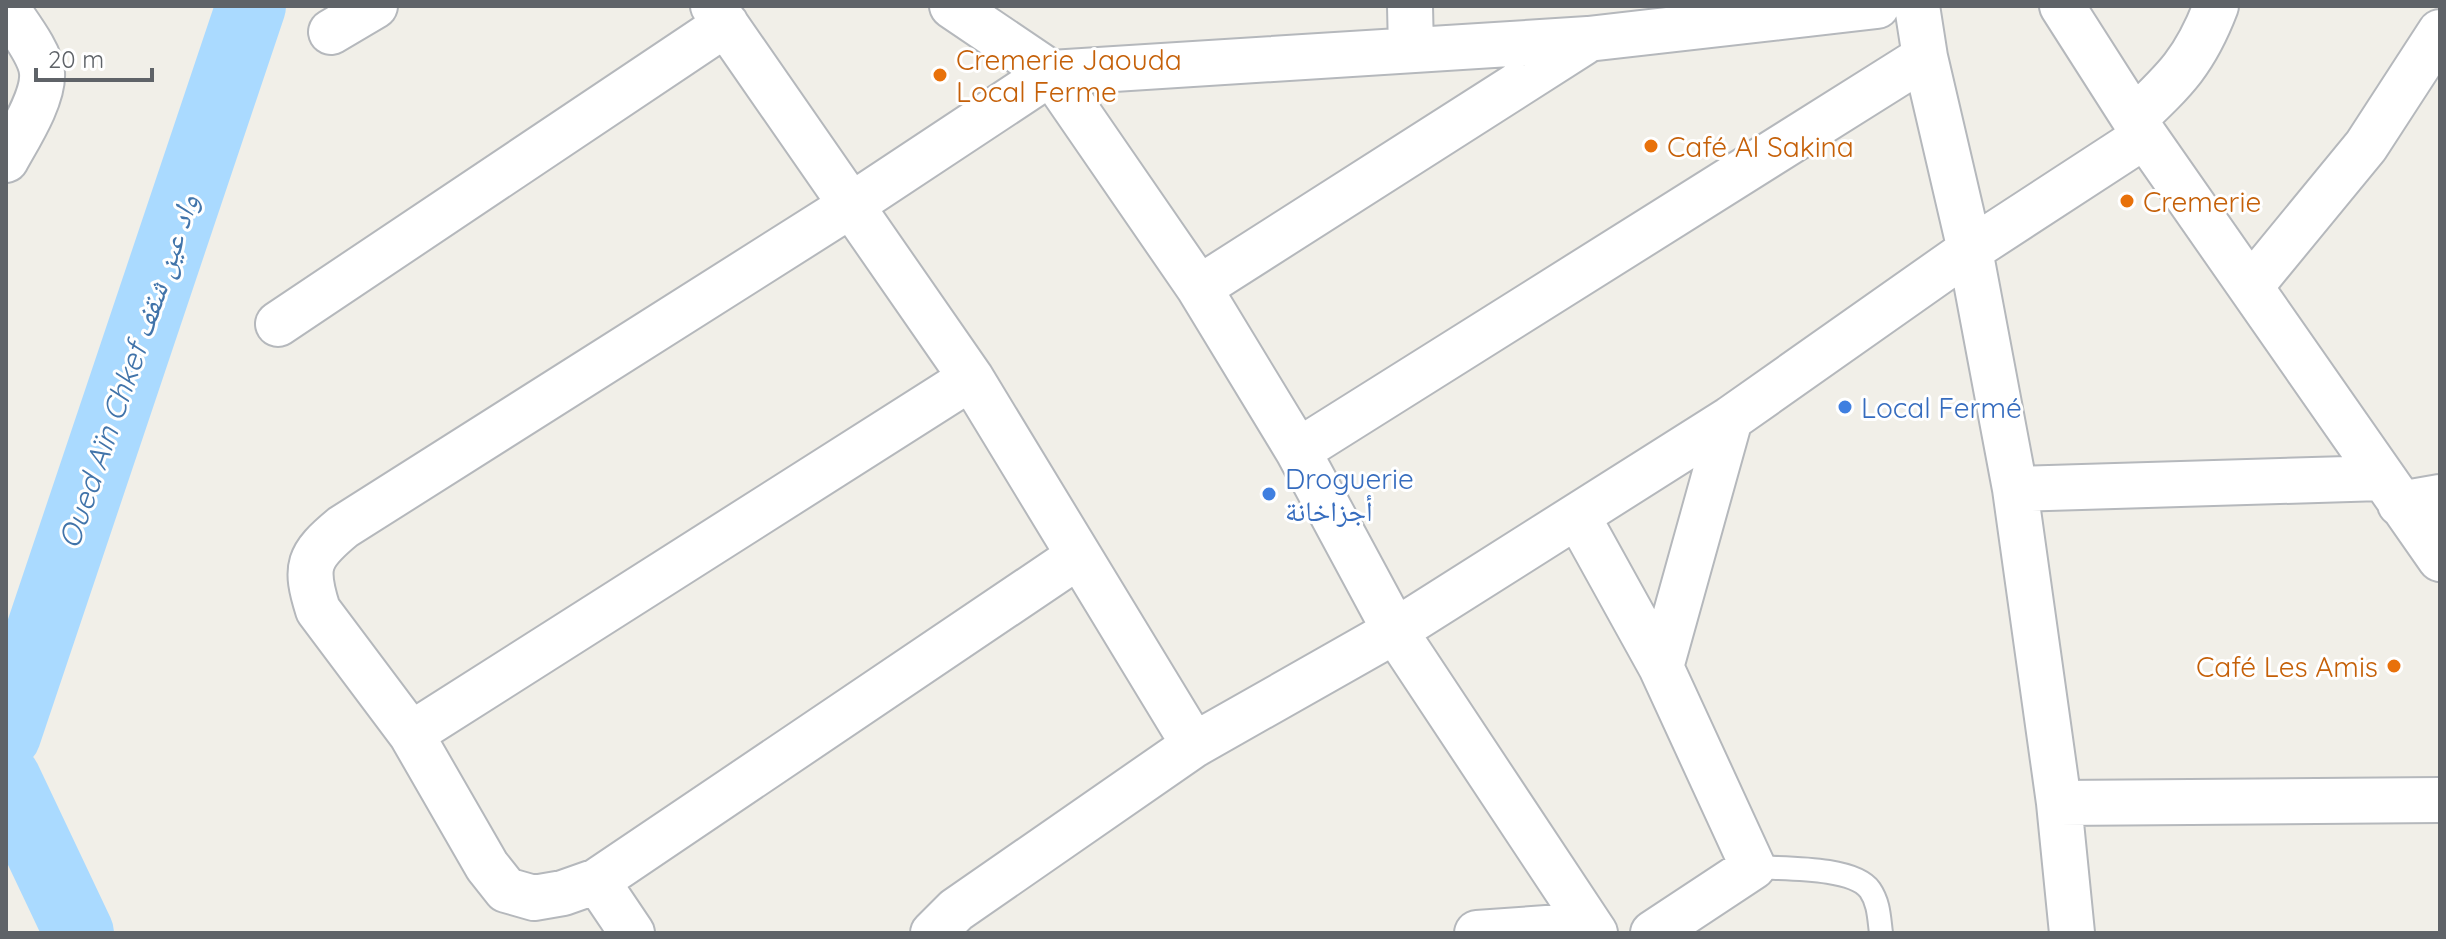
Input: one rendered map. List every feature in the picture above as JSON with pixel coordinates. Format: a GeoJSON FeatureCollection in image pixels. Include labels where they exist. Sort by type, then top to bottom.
{"type":"FeatureCollection","features":[{"type":"Feature","properties":{"kind":"street"},"geometry":{"type":"LineString","coordinates":[[331,32],[375,6]]}},
{"type":"Feature","properties":{"kind":"street"},"geometry":{"type":"LineString","coordinates":[[952,6],[1051,73],[1199,288],[1298,451],[1395,631],[1592,929]]}},
{"type":"Feature","properties":{"kind":"street"},"geometry":{"type":"LineString","coordinates":[[1410,6],[1411,50]]}},
{"type":"Feature","properties":{"kind":"street"},"geometry":{"type":"LineString","coordinates":[[1077,557],[597,881],[563,893],[534,898],[506,890],[487,866],[411,734],[318,610],[311,588],[310,567],[318,547],[343,527],[853,204],[1051,73],[1588,39],[1877,6]]}},
{"type":"Feature","properties":{"kind":"street"},"geometry":{"type":"LineString","coordinates":[[1917,6],[1925,57],[1970,250],[2015,489],[2059,803],[2072,933]]}},
{"type":"Feature","properties":{"kind":"street"},"geometry":{"type":"LineString","coordinates":[[2062,6],[2139,128],[2251,286],[2407,493],[2440,559]]}},
{"type":"Feature","properties":{"kind":"street"},"geometry":{"type":"LineString","coordinates":[[933,933],[956,910],[1194,745],[1395,631],[1730,419],[2139,128],[2199,48],[2216,6]]}},
{"type":"Feature","properties":{"kind":"street"},"geometry":{"type":"LineString","coordinates":[[6,7],[31,45],[42,72],[37,98],[6,160]]}},
{"type":"Feature","properties":{"kind":"street"},"geometry":{"type":"LineString","coordinates":[[278,324],[719,15],[971,378],[1194,745]]}},
{"type":"Feature","properties":{"kind":"street"},"geometry":{"type":"LineString","coordinates":[[2251,286],[2366,146],[2440,32]]}},
{"type":"Feature","properties":{"kind":"street"},"geometry":{"type":"LineString","coordinates":[[1199,288],[1588,39]]}},
{"type":"Feature","properties":{"kind":"street"},"geometry":{"type":"LineString","coordinates":[[1298,451],[1925,57]]}},
{"type":"Feature","properties":{"kind":"street"},"geometry":{"type":"LineString","coordinates":[[411,734],[971,378]]}},
{"type":"Feature","properties":{"kind":"street"},"geometry":{"type":"LineString","coordinates":[[1661,667],[1730,419]]}},
{"type":"Feature","properties":{"kind":"street"},"geometry":{"type":"LineString","coordinates":[[2015,489],[2407,493]]}},
{"type":"Feature","properties":{"kind":"street"},"geometry":{"type":"LineString","coordinates":[[1578,517],[1661,667],[1753,867],[1653,933]]}},
{"type":"Feature","properties":{"kind":"street"},"geometry":{"type":"LineString","coordinates":[[2059,803],[2440,800]]}},
{"type":"Feature","properties":{"kind":"street"},"geometry":{"type":"LineString","coordinates":[[597,881],[632,933]]}},
{"type":"Feature","properties":{"kind":"street"},"geometry":{"type":"LineString","coordinates":[[1477,933],[1592,929]]}},
{"type":"Feature","properties":{"kind":"lane"},"geometry":{"type":"LineString","coordinates":[[1753,867],[1828,872],[1867,886],[1877,903],[1881,933]]}},
{"type":"Feature","properties":{"kind":"waterway","name":"Oued Aïn Chkef واد عين شقف"},"geometry":{"type":"LineString","coordinates":[[6,735],[251,6]]}},
{"type":"Feature","properties":{"kind":"waterway","name":"Oued Aïn Chkef واد عين شقف"},"geometry":{"type":"LineString","coordinates":[[6,779],[79,933]]}},
{"type":"Feature","properties":{"kind":"place","name":"Cremerie Jaouda Local Ferme"},"geometry":{"type":"Point","coordinates":[940,75]}},
{"type":"Feature","properties":{"kind":"place","name":"Café Al Sakina"},"geometry":{"type":"Point","coordinates":[1651,146]}},
{"type":"Feature","properties":{"kind":"place","name":"Cremerie"},"geometry":{"type":"Point","coordinates":[2127,201]}},
{"type":"Feature","properties":{"kind":"place","name":"Local Fermé"},"geometry":{"type":"Point","coordinates":[1845,407]}},
{"type":"Feature","properties":{"kind":"place","name":"Droguerie أجزاخانة"},"geometry":{"type":"Point","coordinates":[1269,494]}},
{"type":"Feature","properties":{"kind":"place","name":"Café Les Amis"},"geometry":{"type":"Point","coordinates":[2394,666]}}]}
